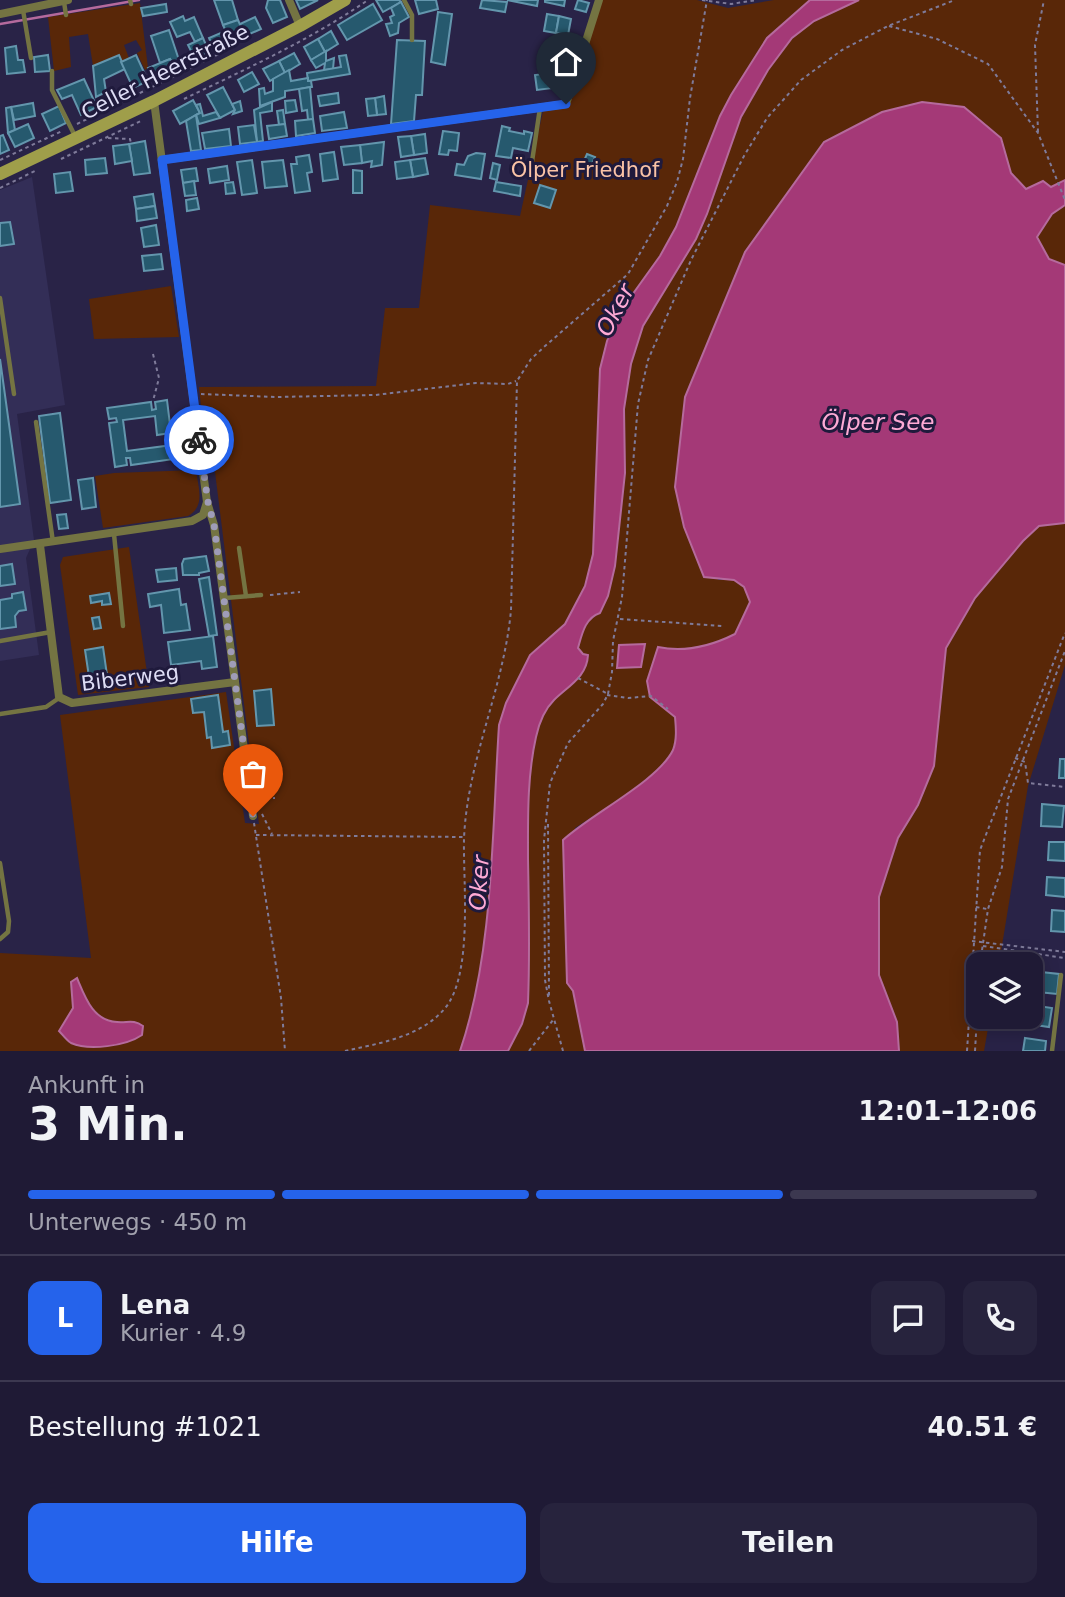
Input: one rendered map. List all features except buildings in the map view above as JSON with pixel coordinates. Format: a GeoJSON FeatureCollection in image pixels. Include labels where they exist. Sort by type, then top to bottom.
{"type":"FeatureCollection","features":[{"type":"Feature","properties":{"kind":"main road","name":"Celler Heerstraße"},"geometry":{"type":"LineString","coordinates":[[0,174],[74,133],[154,101],[345,0]]}},
{"type":"Feature","properties":{"kind":"street"},"geometry":{"type":"LineString","coordinates":[[289,0],[300,26]]}},
{"type":"Feature","properties":{"kind":"street"},"geometry":{"type":"LineString","coordinates":[[162,160],[566,104],[599,0]]}},
{"type":"Feature","properties":{"kind":"street"},"geometry":{"type":"LineString","coordinates":[[0,14],[23,11],[47,2],[65,2]]}},
{"type":"Feature","properties":{"kind":"street"},"geometry":{"type":"LineString","coordinates":[[154,101],[253,816]]}},
{"type":"Feature","properties":{"kind":"street"},"geometry":{"type":"LineString","coordinates":[[0,549],[192,521],[203,515],[208,502]]}},
{"type":"Feature","properties":{"kind":"street","name":"Biberweg"},"geometry":{"type":"LineString","coordinates":[[40,544],[59,697],[72,703],[236,682]]}},
{"type":"Feature","properties":{"kind":"lane"},"geometry":{"type":"LineString","coordinates":[[404,0],[412,15],[412,40]]}},
{"type":"Feature","properties":{"kind":"lane"},"geometry":{"type":"LineString","coordinates":[[65,2],[66,15]]}},
{"type":"Feature","properties":{"kind":"lane"},"geometry":{"type":"LineString","coordinates":[[23,11],[31,58]]}},
{"type":"Feature","properties":{"kind":"lane"},"geometry":{"type":"LineString","coordinates":[[52,71],[52,90],[74,133]]}},
{"type":"Feature","properties":{"kind":"lane"},"geometry":{"type":"LineString","coordinates":[[530,175],[540,107]]}},
{"type":"Feature","properties":{"kind":"lane"},"geometry":{"type":"LineString","coordinates":[[0,298],[14,394]]}},
{"type":"Feature","properties":{"kind":"lane"},"geometry":{"type":"LineString","coordinates":[[36,422],[53,543]]}},
{"type":"Feature","properties":{"kind":"lane"},"geometry":{"type":"LineString","coordinates":[[114,534],[123,626]]}},
{"type":"Feature","properties":{"kind":"lane"},"geometry":{"type":"LineString","coordinates":[[239,548],[246,596]]}},
{"type":"Feature","properties":{"kind":"lane"},"geometry":{"type":"LineString","coordinates":[[224,598],[261,595]]}},
{"type":"Feature","properties":{"kind":"lane"},"geometry":{"type":"LineString","coordinates":[[0,641],[52,632]]}},
{"type":"Feature","properties":{"kind":"lane"},"geometry":{"type":"LineString","coordinates":[[0,714],[46,707],[59,697]]}},
{"type":"Feature","properties":{"kind":"lane"},"geometry":{"type":"LineString","coordinates":[[0,863],[9,921],[8,932],[0,939]]}},
{"type":"Feature","properties":{"kind":"lane"},"geometry":{"type":"LineString","coordinates":[[1052,1051],[1062,975]]}},
{"type":"Feature","properties":{"kind":"path"},"geometry":{"type":"LineString","coordinates":[[702,0],[732,4],[757,0]]}},
{"type":"Feature","properties":{"kind":"path"},"geometry":{"type":"LineString","coordinates":[[563,1051],[545,979],[544,840],[551,783],[568,743],[603,704],[607,695],[612,672],[613,641],[619,619],[638,404],[648,360],[691,260],[744,156],[767,118],[801,80],[842,50],[888,26],[955,0]]}},
{"type":"Feature","properties":{"kind":"path"},"geometry":{"type":"LineString","coordinates":[[1038,133],[1034,45],[1044,0]]}},
{"type":"Feature","properties":{"kind":"path"},"geometry":{"type":"LineString","coordinates":[[345,1051],[418,1029],[433,1020],[448,1005],[456,985],[463,950],[464,837],[470,794],[508,644],[512,596],[517,381],[531,359],[628,274],[667,206],[683,159],[690,98],[707,1]]}},
{"type":"Feature","properties":{"kind":"path"},"geometry":{"type":"LineString","coordinates":[[888,26],[937,39],[988,64],[1038,133],[1065,200]]}},
{"type":"Feature","properties":{"kind":"path"},"geometry":{"type":"LineString","coordinates":[[0,160],[74,133],[225,51]]}},
{"type":"Feature","properties":{"kind":"path"},"geometry":{"type":"LineString","coordinates":[[107,138],[130,139],[131,144]]}},
{"type":"Feature","properties":{"kind":"path"},"geometry":{"type":"LineString","coordinates":[[153,354],[159,378],[153,401]]}},
{"type":"Feature","properties":{"kind":"path"},"geometry":{"type":"LineString","coordinates":[[193,394],[276,397],[375,395],[476,383],[508,384],[517,381]]}},
{"type":"Feature","properties":{"kind":"path"},"geometry":{"type":"LineString","coordinates":[[275,594],[300,592]]}},
{"type":"Feature","properties":{"kind":"path"},"geometry":{"type":"LineString","coordinates":[[619,619],[722,626]]}},
{"type":"Feature","properties":{"kind":"path"},"geometry":{"type":"LineString","coordinates":[[967,1051],[972,941],[980,850],[1065,632]]}},
{"type":"Feature","properties":{"kind":"path"},"geometry":{"type":"LineString","coordinates":[[981,952],[988,909],[1002,867],[1008,799],[1065,651]]}},
{"type":"Feature","properties":{"kind":"path"},"geometry":{"type":"LineString","coordinates":[[578,678],[607,695],[628,698],[651,696],[668,709]]}},
{"type":"Feature","properties":{"kind":"path"},"geometry":{"type":"LineString","coordinates":[[1014,758],[1025,762],[1028,783],[1065,787]]}},
{"type":"Feature","properties":{"kind":"path"},"geometry":{"type":"LineString","coordinates":[[251,799],[275,798]]}},
{"type":"Feature","properties":{"kind":"path"},"geometry":{"type":"LineString","coordinates":[[548,815],[549,1001]]}},
{"type":"Feature","properties":{"kind":"path"},"geometry":{"type":"LineString","coordinates":[[253,816],[281,998],[285,1051]]}},
{"type":"Feature","properties":{"kind":"path"},"geometry":{"type":"LineString","coordinates":[[256,835],[464,837]]}},
{"type":"Feature","properties":{"kind":"path"},"geometry":{"type":"LineString","coordinates":[[976,907],[988,909]]}},
{"type":"Feature","properties":{"kind":"path"},"geometry":{"type":"LineString","coordinates":[[972,941],[1065,958]]}},
{"type":"Feature","properties":{"kind":"path"},"geometry":{"type":"LineString","coordinates":[[981,944],[1065,952]]}},
{"type":"Feature","properties":{"kind":"path"},"geometry":{"type":"LineString","coordinates":[[529,1051],[554,1019]]}},
{"type":"Feature","properties":{"kind":"path"},"geometry":{"type":"LineString","coordinates":[[975,1051],[976,1029]]}},
{"type":"Feature","properties":{"kind":"shaded area"},"geometry":{"type":"Polygon","coordinates":[[[32,177],[65,405],[17,414],[34,540],[26,558],[39,655],[0,661],[0,190],[32,177]]]}},
{"type":"Feature","properties":{"kind":"green space","name":"Ölper Friedhof"},"geometry":{"type":"Polygon","coordinates":[[[601,0],[697,0],[728,8],[774,0],[1065,0],[1065,265],[1049,259],[1037,237],[1026,189],[1011,173],[1001,138],[824,142],[745,252],[685,397],[718,580],[734,580],[744,587],[750,601],[735,634],[698,647],[658,647],[647,681],[650,697],[675,717],[676,738],[673,750],[666,761],[643,782],[575,828],[566,976],[567,983],[573,990],[585,1051],[0,1051],[0,953],[91,958],[60,715],[226,692],[245,823],[259,824],[208,416],[202,416],[199,387],[376,386],[385,308],[419,308],[430,205],[520,216],[544,107],[567,105],[601,0]]]}},
{"type":"Feature","properties":{"kind":"green space"},"geometry":{"type":"Polygon","coordinates":[[[140,3],[148,68],[145,70],[137,53],[142,50],[136,40],[124,45],[129,58],[121,62],[118,55],[93,66],[88,34],[69,37],[71,67],[54,71],[48,17],[140,3]]]}},
{"type":"Feature","properties":{"kind":"green space"},"geometry":{"type":"Polygon","coordinates":[[[171,286],[179,337],[94,339],[89,299],[171,286]]]}},
{"type":"Feature","properties":{"kind":"green space"},"geometry":{"type":"Polygon","coordinates":[[[196,470],[199,502],[194,512],[188,516],[103,528],[95,476],[196,470]]]}},
{"type":"Feature","properties":{"kind":"green space"},"geometry":{"type":"Polygon","coordinates":[[[1065,523],[1065,665],[1028,786],[1001,952],[966,952],[966,1029],[988,1029],[984,1051],[899,1051],[897,1021],[879,975],[879,897],[898,838],[918,805],[934,766],[946,648],[975,598],[1039,526],[1065,523]]]}},
{"type":"Feature","properties":{"kind":"green space"},"geometry":{"type":"Polygon","coordinates":[[[129,547],[149,687],[78,695],[60,565],[63,557],[129,547]]]}},
{"type":"Feature","properties":{"kind":"water"},"geometry":{"type":"Polygon","coordinates":[[[810,0],[859,0],[814,21],[792,38],[768,70],[741,117],[696,239],[643,326],[631,364],[624,409],[625,473],[615,566],[608,596],[600,613],[591,619],[581,637],[578,648],[588,655],[587,663],[576,680],[547,708],[533,752],[528,813],[528,1003],[522,1024],[508,1051],[460,1051],[471,1013],[485,932],[493,848],[499,725],[506,703],[530,655],[565,624],[585,586],[593,554],[600,369],[607,341],[617,316],[660,256],[676,227],[731,95],[767,38],[810,0]]]}},
{"type":"Feature","properties":{"kind":"water","name":"Ölper See"},"geometry":{"type":"Polygon","coordinates":[[[922,102],[964,107],[1001,138],[1011,173],[1026,189],[1043,181],[1051,187],[1065,180],[1065,205],[1052,214],[1037,237],[1049,259],[1065,265],[1065,523],[1039,526],[1023,541],[975,598],[946,648],[934,766],[918,805],[898,838],[879,897],[879,975],[897,1022],[899,1051],[585,1051],[573,991],[567,983],[563,840],[639,785],[665,762],[673,750],[676,738],[675,717],[650,697],[647,681],[658,647],[698,647],[735,634],[750,602],[744,587],[734,580],[704,577],[684,527],[675,487],[685,397],[745,252],[824,142],[882,112],[922,102]]]}},
{"type":"Feature","properties":{"kind":"water"},"geometry":{"type":"Polygon","coordinates":[[[645,644],[641,667],[617,668],[619,645],[645,644]]]}},
{"type":"Feature","properties":{"kind":"water"},"geometry":{"type":"Polygon","coordinates":[[[77,978],[96,1013],[109,1021],[139,1024],[143,1026],[142,1035],[127,1042],[107,1046],[87,1047],[71,1043],[59,1031],[73,1008],[71,982],[77,978]]]}},
{"type":"Feature","properties":{"kind":"waterway"},"geometry":{"type":"LineString","coordinates":[[0,24],[139,0]]}},
{"type":"Feature","properties":{"kind":"way so far"},"geometry":{"type":"LineString","coordinates":[[199,440],[214,525],[253,816]]}},
{"type":"Feature","properties":{"kind":"route"},"geometry":{"type":"LineString","coordinates":[[199,440],[162,160],[566,104]]}},
{"type":"Feature","properties":{"kind":"water label","name":"Oker"},"geometry":{"type":"Point","coordinates":[615,310]}},
{"type":"Feature","properties":{"kind":"water label","name":"Oker"},"geometry":{"type":"Point","coordinates":[479,883]}}]}
